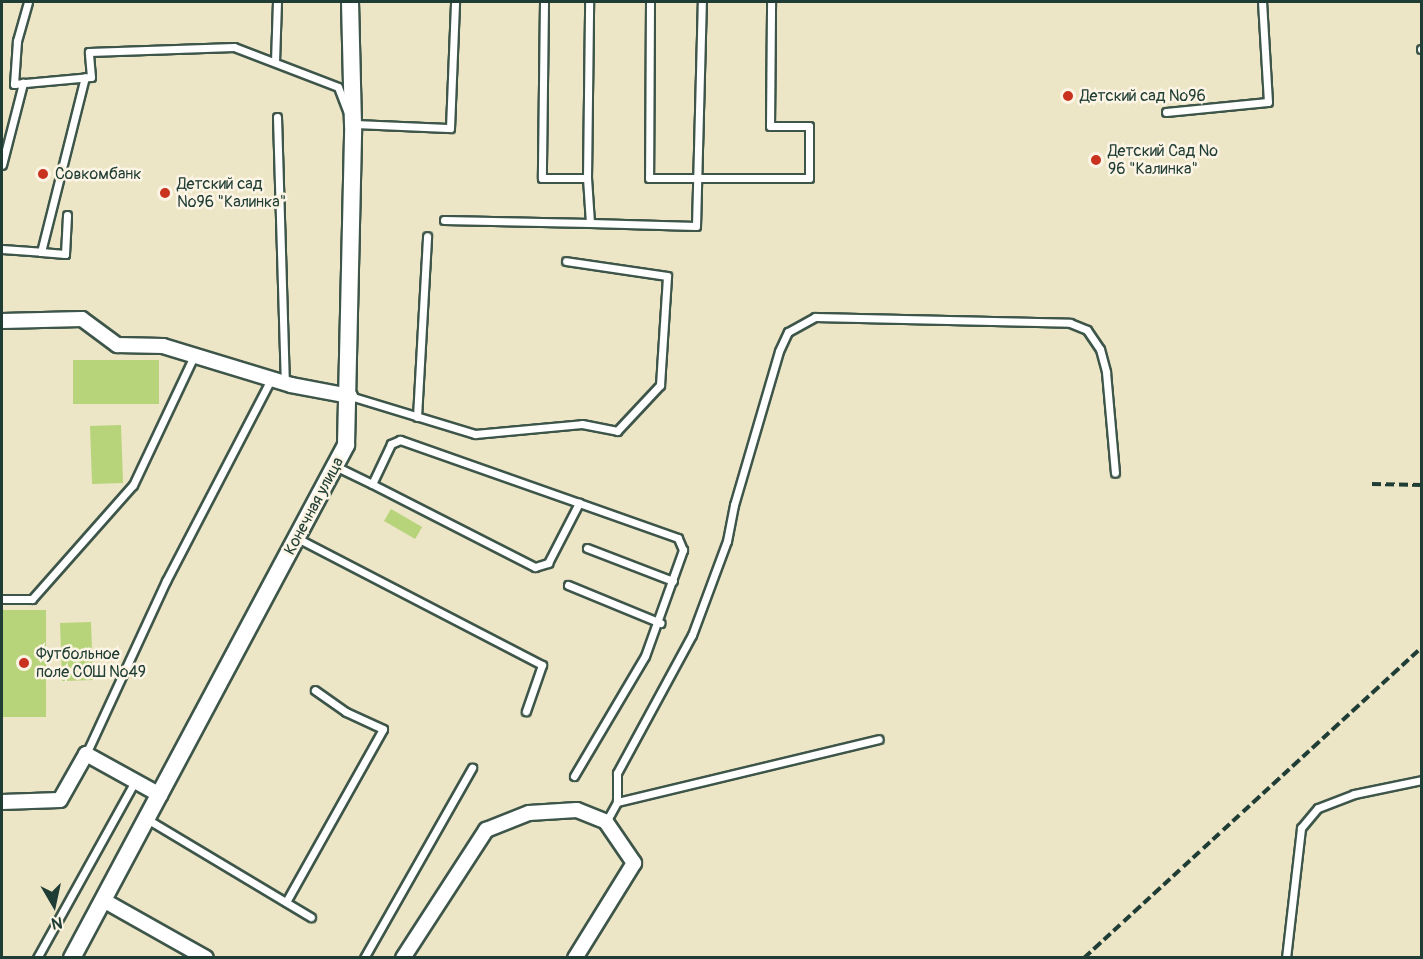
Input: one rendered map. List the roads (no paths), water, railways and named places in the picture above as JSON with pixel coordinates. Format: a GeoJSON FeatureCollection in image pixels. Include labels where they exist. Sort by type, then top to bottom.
{"type":"FeatureCollection","features":[{"type":"Feature","properties":{"kind":"street","name":"Конечная улица"},"geometry":{"type":"LineString","coordinates":[[72,957],[346,445],[350,396],[353,125],[350,2]]}},
{"type":"Feature","properties":{"kind":"street"},"geometry":{"type":"LineString","coordinates":[[2,321],[82,319],[117,345],[163,346],[285,383],[350,396]]}},
{"type":"Feature","properties":{"kind":"street"},"geometry":{"type":"LineString","coordinates":[[2,802],[60,800],[86,754],[160,795]]}},
{"type":"Feature","properties":{"kind":"street"},"geometry":{"type":"LineString","coordinates":[[405,957],[486,830],[529,813],[577,810],[606,822],[634,863],[575,957]]}},
{"type":"Feature","properties":{"kind":"street"},"geometry":{"type":"LineString","coordinates":[[103,900],[206,957]]}},
{"type":"Feature","properties":{"kind":"lane"},"geometry":{"type":"LineString","coordinates":[[28,2],[16,41],[14,84],[91,77],[89,52],[234,47],[338,87],[353,125],[450,128],[455,2]]}},
{"type":"Feature","properties":{"kind":"lane"},"geometry":{"type":"LineString","coordinates":[[275,62],[277,2]]}},
{"type":"Feature","properties":{"kind":"lane"},"geometry":{"type":"LineString","coordinates":[[544,2],[542,178],[587,178]]}},
{"type":"Feature","properties":{"kind":"lane"},"geometry":{"type":"LineString","coordinates":[[589,2],[587,178],[590,223]]}},
{"type":"Feature","properties":{"kind":"lane"},"geometry":{"type":"LineString","coordinates":[[650,2],[649,177],[809,178],[809,126],[770,126],[771,2]]}},
{"type":"Feature","properties":{"kind":"lane"},"geometry":{"type":"LineString","coordinates":[[444,220],[696,226],[702,2]]}},
{"type":"Feature","properties":{"kind":"lane"},"geometry":{"type":"LineString","coordinates":[[1166,112],[1268,102],[1262,2]]}},
{"type":"Feature","properties":{"kind":"lane"},"geometry":{"type":"LineString","coordinates":[[41,252],[85,77]]}},
{"type":"Feature","properties":{"kind":"lane"},"geometry":{"type":"LineString","coordinates":[[2,165],[23,83]]}},
{"type":"Feature","properties":{"kind":"lane"},"geometry":{"type":"LineString","coordinates":[[277,117],[285,383]]}},
{"type":"Feature","properties":{"kind":"lane"},"geometry":{"type":"LineString","coordinates":[[2,249],[65,254],[67,215]]}},
{"type":"Feature","properties":{"kind":"lane"},"geometry":{"type":"LineString","coordinates":[[417,417],[427,236]]}},
{"type":"Feature","properties":{"kind":"lane"},"geometry":{"type":"LineString","coordinates":[[350,396],[475,434],[582,424],[617,431],[660,385],[667,276],[566,261]]}},
{"type":"Feature","properties":{"kind":"lane"},"geometry":{"type":"LineString","coordinates":[[606,822],[617,802],[617,773],[692,635],[727,542],[734,505],[779,351],[788,332],[814,317],[1070,323],[1087,330],[1101,349],[1106,372],[1115,472]]}},
{"type":"Feature","properties":{"kind":"lane"},"geometry":{"type":"LineString","coordinates":[[2,599],[32,599],[133,485],[194,356]]}},
{"type":"Feature","properties":{"kind":"lane"},"geometry":{"type":"LineString","coordinates":[[86,754],[166,581],[271,379]]}},
{"type":"Feature","properties":{"kind":"lane"},"geometry":{"type":"LineString","coordinates":[[372,484],[391,444],[400,440],[678,538],[683,550],[660,623],[645,656],[574,776]]}},
{"type":"Feature","properties":{"kind":"lane"},"geometry":{"type":"LineString","coordinates":[[335,466],[535,567],[548,563],[579,503]]}},
{"type":"Feature","properties":{"kind":"lane"},"geometry":{"type":"LineString","coordinates":[[297,538],[542,665],[526,711]]}},
{"type":"Feature","properties":{"kind":"lane"},"geometry":{"type":"LineString","coordinates":[[587,548],[673,581]]}},
{"type":"Feature","properties":{"kind":"lane"},"geometry":{"type":"LineString","coordinates":[[568,585],[660,623]]}},
{"type":"Feature","properties":{"kind":"lane"},"geometry":{"type":"LineString","coordinates":[[286,902],[383,729],[346,712],[315,690]]}},
{"type":"Feature","properties":{"kind":"lane"},"geometry":{"type":"LineString","coordinates":[[617,802],[879,739]]}},
{"type":"Feature","properties":{"kind":"lane"},"geometry":{"type":"LineString","coordinates":[[364,957],[472,768]]}},
{"type":"Feature","properties":{"kind":"lane"},"geometry":{"type":"LineString","coordinates":[[1286,957],[1301,828],[1318,808],[1354,794],[1422,780]]}},
{"type":"Feature","properties":{"kind":"lane"},"geometry":{"type":"LineString","coordinates":[[37,957],[135,781]]}},
{"type":"Feature","properties":{"kind":"lane"},"geometry":{"type":"LineString","coordinates":[[147,819],[311,917]]}},
{"type":"Feature","properties":{"kind":"railway"},"geometry":{"type":"LineString","coordinates":[[1372,484],[1422,485]]}},
{"type":"Feature","properties":{"kind":"railway"},"geometry":{"type":"LineString","coordinates":[[1084,958],[1422,647]]}},
{"type":"Feature","properties":{"kind":"place","name":"Детский сад №96"},"geometry":{"type":"Point","coordinates":[1068,96]}},
{"type":"Feature","properties":{"kind":"place","name":"Детский Сад № 96 \"Калинка\""},"geometry":{"type":"Point","coordinates":[1096,160]}},
{"type":"Feature","properties":{"kind":"place","name":"Совкомбанк"},"geometry":{"type":"Point","coordinates":[43,174]}},
{"type":"Feature","properties":{"kind":"place","name":"Детский сад №96 \"Калинка\""},"geometry":{"type":"Point","coordinates":[165,193]}},
{"type":"Feature","properties":{"kind":"place","name":"Футбольное поле СОШ №49"},"geometry":{"type":"Point","coordinates":[24,663]}}]}
